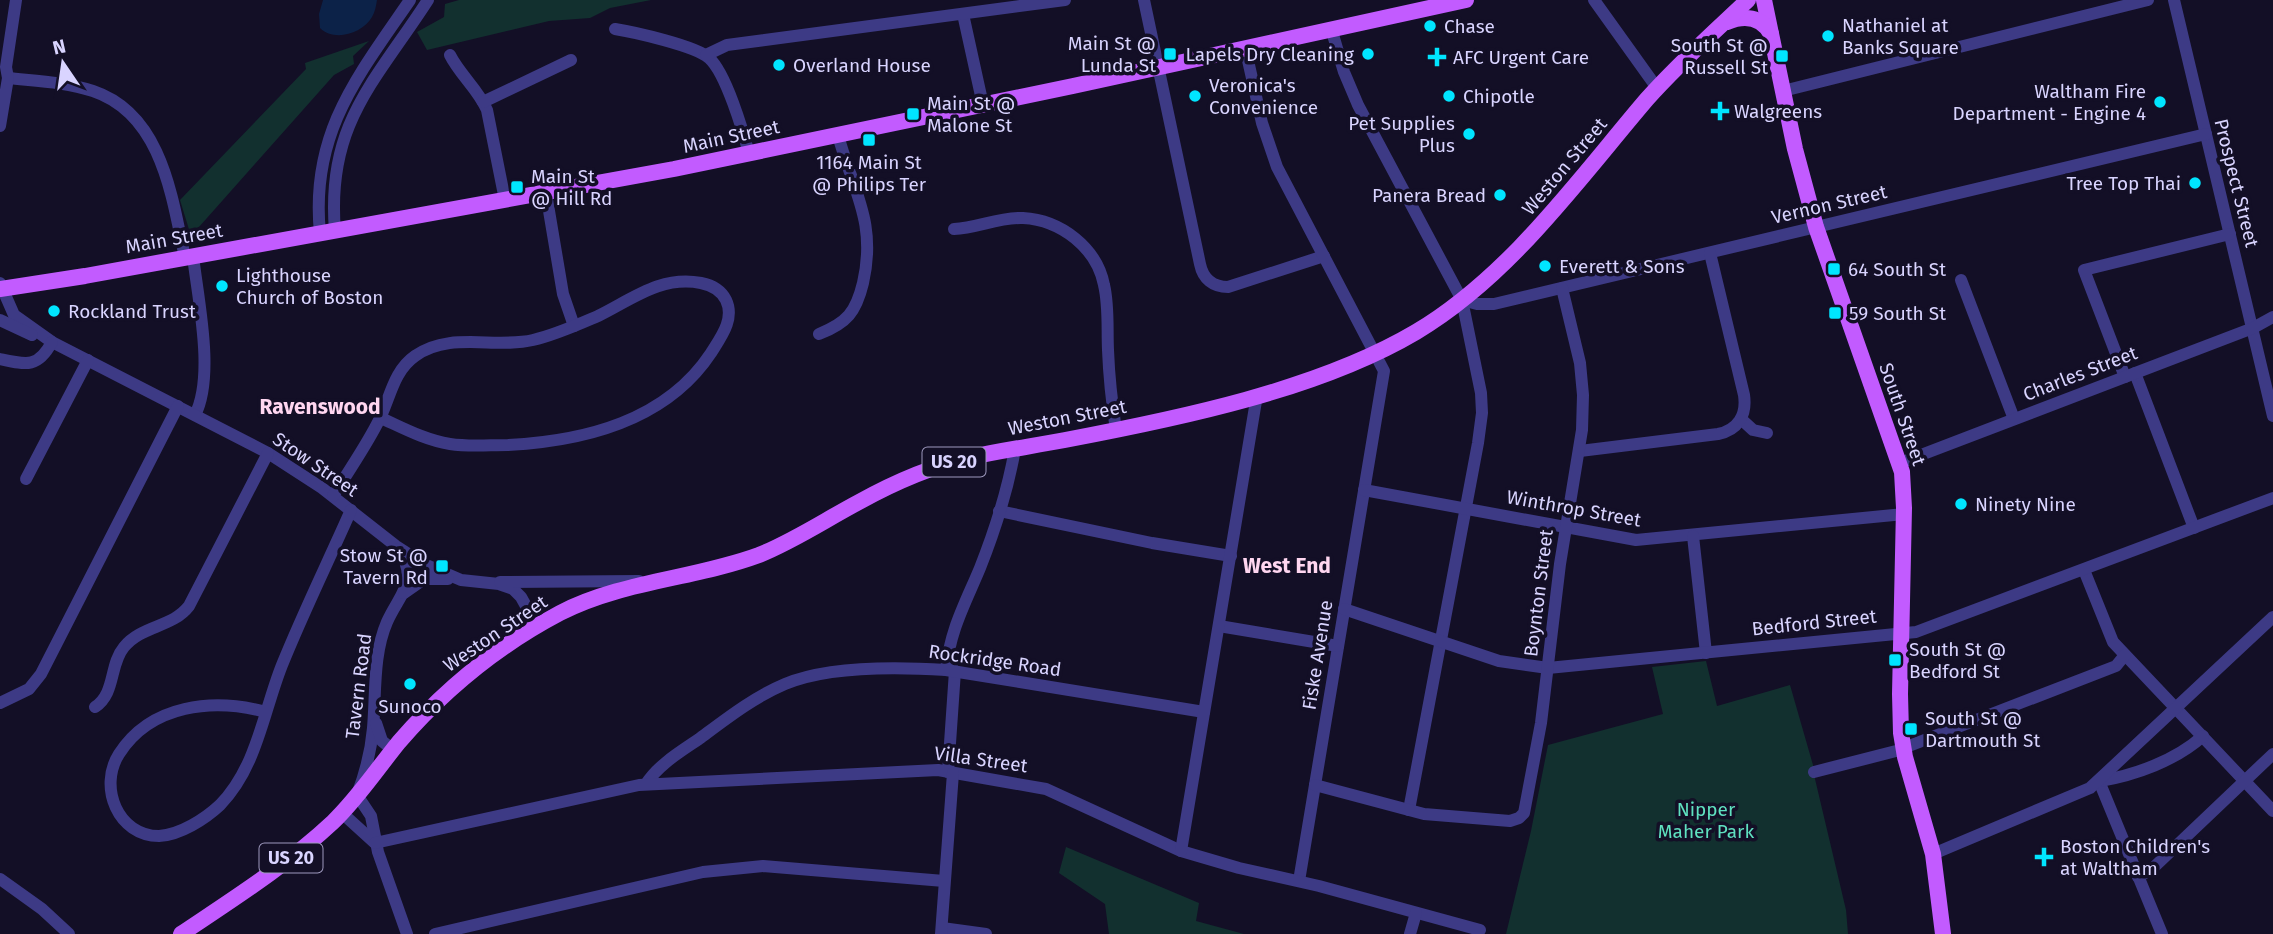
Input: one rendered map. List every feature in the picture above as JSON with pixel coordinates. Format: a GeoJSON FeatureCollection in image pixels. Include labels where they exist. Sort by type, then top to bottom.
{"type":"FeatureCollection","features":[{"type":"Feature","properties":{"kind":"main road","name":"Main Street"},"geometry":{"type":"LineString","coordinates":[[1,287],[189,257],[749,154],[1466,0]]}},
{"type":"Feature","properties":{"kind":"main road","name":"Weston Street"},"geometry":{"type":"LineString","coordinates":[[181,934],[281,865],[342,813],[428,710],[454,685],[525,634],[589,600],[620,589],[727,565],[775,548],[915,474],[956,461],[1116,430],[1257,395],[1376,353],[1422,329],[1462,300],[1540,227],[1657,88],[1748,0]]}},
{"type":"Feature","properties":{"kind":"main road","name":"South Street"},"geometry":{"type":"LineString","coordinates":[[1764,0],[1800,169],[1816,227],[1900,463],[1904,514],[1899,710],[1903,749],[1933,854],[1942,934]]}},
{"type":"Feature","properties":{"kind":"main road"},"geometry":{"type":"LineString","coordinates":[[1722,25],[1737,19],[1752,18],[1764,24],[1772,37]]}},
{"type":"Feature","properties":{"kind":"street"},"geometry":{"type":"LineString","coordinates":[[0,126],[16,0]]}},
{"type":"Feature","properties":{"kind":"street"},"geometry":{"type":"LineString","coordinates":[[328,232],[318,211],[320,176],[334,123],[361,71],[410,0]]}},
{"type":"Feature","properties":{"kind":"street"},"geometry":{"type":"LineString","coordinates":[[328,232],[335,171],[345,131],[366,90],[428,0]]}},
{"type":"Feature","properties":{"kind":"street"},"geometry":{"type":"LineString","coordinates":[[706,55],[727,45],[1065,0]]}},
{"type":"Feature","properties":{"kind":"street"},"geometry":{"type":"LineString","coordinates":[[1144,0],[1205,277],[1215,285],[1228,287],[1324,256]]}},
{"type":"Feature","properties":{"kind":"street"},"geometry":{"type":"LineString","coordinates":[[1594,0],[1657,88]]}},
{"type":"Feature","properties":{"kind":"street"},"geometry":{"type":"LineString","coordinates":[[1783,91],[2148,0]]}},
{"type":"Feature","properties":{"kind":"street","name":"Prospect Street"},"geometry":{"type":"LineString","coordinates":[[2174,0],[2273,416]]}},
{"type":"Feature","properties":{"kind":"street"},"geometry":{"type":"LineString","coordinates":[[963,14],[983,105]]}},
{"type":"Feature","properties":{"kind":"street"},"geometry":{"type":"LineString","coordinates":[[1315,785],[1409,810],[1480,435],[1482,406],[1479,378],[1462,300],[1358,105],[1342,66],[1331,28]]}},
{"type":"Feature","properties":{"kind":"street"},"geometry":{"type":"LineString","coordinates":[[615,29],[694,49],[706,55],[724,80],[749,154]]}},
{"type":"Feature","properties":{"kind":"street","name":"Fiske Avenue"},"geometry":{"type":"LineString","coordinates":[[1245,47],[1257,107],[1270,151],[1376,353],[1384,374],[1299,881]]}},
{"type":"Feature","properties":{"kind":"street"},"geometry":{"type":"LineString","coordinates":[[450,55],[460,73],[483,102],[491,122],[505,200]]}},
{"type":"Feature","properties":{"kind":"street"},"geometry":{"type":"LineString","coordinates":[[483,102],[571,60]]}},
{"type":"Feature","properties":{"kind":"street"},"geometry":{"type":"LineString","coordinates":[[8,78],[91,90],[114,100],[135,118],[151,138],[189,257],[201,331],[203,396],[195,415]]}},
{"type":"Feature","properties":{"kind":"street","name":"Vernon Street"},"geometry":{"type":"LineString","coordinates":[[1462,300],[1490,305],[2206,134]]}},
{"type":"Feature","properties":{"kind":"street"},"geometry":{"type":"LineString","coordinates":[[819,334],[840,325],[852,311],[859,295],[867,260],[868,233],[864,213],[838,135]]}},
{"type":"Feature","properties":{"kind":"street"},"geometry":{"type":"LineString","coordinates":[[546,192],[562,294],[573,326]]}},
{"type":"Feature","properties":{"kind":"street"},"geometry":{"type":"LineString","coordinates":[[954,229],[1025,218],[1061,229],[1086,248],[1099,266],[1105,288],[1116,430]]}},
{"type":"Feature","properties":{"kind":"street"},"geometry":{"type":"LineString","coordinates":[[2194,528],[2084,270],[2230,234]]}},
{"type":"Feature","properties":{"kind":"street"},"geometry":{"type":"LineString","coordinates":[[1580,451],[1718,434],[1730,430],[1741,419],[1745,408],[1744,395],[1710,253]]}},
{"type":"Feature","properties":{"kind":"street"},"geometry":{"type":"LineString","coordinates":[[1961,280],[2014,419]]}},
{"type":"Feature","properties":{"kind":"street"},"geometry":{"type":"LineString","coordinates":[[333,496],[381,418],[391,388],[403,368],[415,355],[429,348],[452,342],[522,342],[542,337],[605,312],[641,292],[673,282],[697,282],[711,286],[724,296],[729,310],[724,332],[693,377],[650,411],[614,426],[580,436],[542,442],[461,446],[427,438],[381,418]]}},
{"type":"Feature","properties":{"kind":"street","name":"Stow Street"},"geometry":{"type":"LineString","coordinates":[[1,287],[14,315],[52,342]]}},
{"type":"Feature","properties":{"kind":"street","name":"Boynton Street"},"geometry":{"type":"LineString","coordinates":[[1409,810],[1430,815],[1510,821],[1519,818],[1527,804],[1566,528],[1580,451],[1583,411],[1582,381],[1562,288]]}},
{"type":"Feature","properties":{"kind":"street","name":"Charles Street"},"geometry":{"type":"LineString","coordinates":[[1900,463],[2253,328],[2273,317]]}},
{"type":"Feature","properties":{"kind":"street","name":"Stow Street"},"geometry":{"type":"LineString","coordinates":[[0,320],[52,342],[268,453],[333,496],[396,546],[439,571],[469,581],[506,586],[521,597],[528,613],[525,634]]}},
{"type":"Feature","properties":{"kind":"street"},"geometry":{"type":"LineString","coordinates":[[0,359],[36,362],[46,354],[52,342]]}},
{"type":"Feature","properties":{"kind":"street"},"geometry":{"type":"LineString","coordinates":[[26,479],[88,360]]}},
{"type":"Feature","properties":{"kind":"street"},"geometry":{"type":"LineString","coordinates":[[1181,851],[1257,395]]}},
{"type":"Feature","properties":{"kind":"street"},"geometry":{"type":"LineString","coordinates":[[0,703],[29,689],[41,674],[178,406]]}},
{"type":"Feature","properties":{"kind":"street"},"geometry":{"type":"LineString","coordinates":[[1741,419],[1754,430],[1767,433]]}},
{"type":"Feature","properties":{"kind":"street"},"geometry":{"type":"LineString","coordinates":[[986,934],[942,931],[951,772],[950,670],[955,623],[980,568],[999,511],[1015,449]]}},
{"type":"Feature","properties":{"kind":"street"},"geometry":{"type":"LineString","coordinates":[[95,706],[102,702],[108,692],[117,659],[124,646],[140,633],[176,618],[189,606],[268,453]]}},
{"type":"Feature","properties":{"kind":"street","name":"Winthrop Street"},"geometry":{"type":"LineString","coordinates":[[1364,490],[1636,540],[1904,514]]}},
{"type":"Feature","properties":{"kind":"street","name":"Bedford Street"},"geometry":{"type":"LineString","coordinates":[[1344,610],[1507,663],[1548,668],[1901,633],[1923,630],[2273,498]]}},
{"type":"Feature","properties":{"kind":"street"},"geometry":{"type":"LineString","coordinates":[[266,712],[221,704],[200,705],[171,713],[141,730],[117,756],[110,774],[110,792],[121,817],[136,830],[163,836],[184,829],[211,813],[223,802],[245,770],[256,746],[286,656],[351,510]]}},
{"type":"Feature","properties":{"kind":"street"},"geometry":{"type":"LineString","coordinates":[[999,511],[1152,544],[1231,556]]}},
{"type":"Feature","properties":{"kind":"street"},"geometry":{"type":"LineString","coordinates":[[1693,536],[1706,653]]}},
{"type":"Feature","properties":{"kind":"street","name":"Tavern Road"},"geometry":{"type":"LineString","coordinates":[[357,795],[368,760],[381,640],[386,624],[408,582],[408,568],[396,546]]}},
{"type":"Feature","properties":{"kind":"street"},"geometry":{"type":"LineString","coordinates":[[2084,570],[2110,636],[2273,811]]}},
{"type":"Feature","properties":{"kind":"street"},"geometry":{"type":"LineString","coordinates":[[403,593],[428,578],[469,581]]}},
{"type":"Feature","properties":{"kind":"street"},"geometry":{"type":"LineString","coordinates":[[489,583],[668,578]]}},
{"type":"Feature","properties":{"kind":"street"},"geometry":{"type":"LineString","coordinates":[[1933,854],[2085,790],[2099,781],[2273,617]]}},
{"type":"Feature","properties":{"kind":"street"},"geometry":{"type":"LineString","coordinates":[[1219,626],[1338,646]]}},
{"type":"Feature","properties":{"kind":"street"},"geometry":{"type":"LineString","coordinates":[[1814,772],[1903,749],[2116,666],[2125,655]]}},
{"type":"Feature","properties":{"kind":"street","name":"Rockridge Road"},"geometry":{"type":"LineString","coordinates":[[646,784],[661,766],[732,715],[768,692],[816,675],[904,669],[950,670],[1205,712]]}},
{"type":"Feature","properties":{"kind":"street"},"geometry":{"type":"LineString","coordinates":[[374,712],[380,738],[393,750]]}},
{"type":"Feature","properties":{"kind":"street"},"geometry":{"type":"LineString","coordinates":[[2099,781],[2116,778],[2168,759],[2203,736]]}},
{"type":"Feature","properties":{"kind":"street"},"geometry":{"type":"LineString","coordinates":[[2138,877],[2151,869],[2273,754]]}},
{"type":"Feature","properties":{"kind":"street","name":"Villa Street"},"geometry":{"type":"LineString","coordinates":[[376,844],[646,784],[919,770],[951,772],[1055,792],[1181,851],[1480,930]]}},
{"type":"Feature","properties":{"kind":"street"},"geometry":{"type":"LineString","coordinates":[[2099,781],[2162,934]]}},
{"type":"Feature","properties":{"kind":"street"},"geometry":{"type":"LineString","coordinates":[[357,795],[371,816],[376,832],[376,844],[407,934]]}},
{"type":"Feature","properties":{"kind":"street"},"geometry":{"type":"LineString","coordinates":[[342,813],[376,844]]}},
{"type":"Feature","properties":{"kind":"street"},"geometry":{"type":"LineString","coordinates":[[435,934],[704,872],[745,866],[773,866],[944,881]]}},
{"type":"Feature","properties":{"kind":"street"},"geometry":{"type":"LineString","coordinates":[[0,879],[42,909],[69,934]]}},
{"type":"Feature","properties":{"kind":"street"},"geometry":{"type":"LineString","coordinates":[[1410,934],[1416,913]]}},
{"type":"Feature","properties":{"kind":"green space"},"geometry":{"type":"Polygon","coordinates":[[[459,0],[651,0],[610,8],[590,18],[549,21],[427,50],[417,32],[444,17],[445,4],[459,0]]]}},
{"type":"Feature","properties":{"kind":"green space"},"geometry":{"type":"Polygon","coordinates":[[[369,41],[353,56],[354,64],[334,75],[191,236],[180,200],[306,69],[305,63],[369,41]]]}},
{"type":"Feature","properties":{"kind":"green space","name":"Nipper Maher Park"},"geometry":{"type":"Polygon","coordinates":[[[1706,661],[1717,706],[1790,685],[1813,765],[1846,910],[1848,934],[1506,934],[1548,745],[1663,714],[1652,667],[1706,661]]]}},
{"type":"Feature","properties":{"kind":"green space"},"geometry":{"type":"Polygon","coordinates":[[[1066,847],[1199,903],[1196,921],[1244,934],[1109,934],[1105,904],[1059,873],[1066,847]]]}},
{"type":"Feature","properties":{"kind":"water"},"geometry":{"type":"Polygon","coordinates":[[[323,0],[377,0],[372,17],[362,28],[348,34],[333,35],[320,28],[319,14],[323,0]]]}},
{"type":"Feature","properties":{"kind":"place","name":"Chase"},"geometry":{"type":"Point","coordinates":[1430,26]}},
{"type":"Feature","properties":{"kind":"place","name":"Nathaniel at Banks Square"},"geometry":{"type":"Point","coordinates":[1828,36]}},
{"type":"Feature","properties":{"kind":"place","name":"Main St @ Lunda St"},"geometry":{"type":"Point","coordinates":[1170,54]}},
{"type":"Feature","properties":{"kind":"place","name":"Lapels Dry Cleaning"},"geometry":{"type":"Point","coordinates":[1368,54]}},
{"type":"Feature","properties":{"kind":"place","name":"South St @ Russell St"},"geometry":{"type":"Point","coordinates":[1782,56]}},
{"type":"Feature","properties":{"kind":"place","name":"AFC Urgent Care"},"geometry":{"type":"Point","coordinates":[1437,57]}},
{"type":"Feature","properties":{"kind":"place","name":"Overland House"},"geometry":{"type":"Point","coordinates":[779,65]}},
{"type":"Feature","properties":{"kind":"place","name":"Veronica's Convenience"},"geometry":{"type":"Point","coordinates":[1195,96]}},
{"type":"Feature","properties":{"kind":"place","name":"Chipotle"},"geometry":{"type":"Point","coordinates":[1449,96]}},
{"type":"Feature","properties":{"kind":"place","name":"Waltham Fire Department - Engine 4"},"geometry":{"type":"Point","coordinates":[2160,102]}},
{"type":"Feature","properties":{"kind":"place","name":"Walgreens"},"geometry":{"type":"Point","coordinates":[1720,111]}},
{"type":"Feature","properties":{"kind":"place","name":"Main St @ Malone St"},"geometry":{"type":"Point","coordinates":[913,114]}},
{"type":"Feature","properties":{"kind":"place","name":"Pet Supplies Plus"},"geometry":{"type":"Point","coordinates":[1469,134]}},
{"type":"Feature","properties":{"kind":"place","name":"1164 Main St @ Philips Ter"},"geometry":{"type":"Point","coordinates":[869,140]}},
{"type":"Feature","properties":{"kind":"place","name":"Tree Top Thai"},"geometry":{"type":"Point","coordinates":[2195,183]}},
{"type":"Feature","properties":{"kind":"place","name":"Main St @ Hill Rd"},"geometry":{"type":"Point","coordinates":[517,187]}},
{"type":"Feature","properties":{"kind":"place","name":"Panera Bread"},"geometry":{"type":"Point","coordinates":[1500,195]}},
{"type":"Feature","properties":{"kind":"place","name":"Everett & Sons"},"geometry":{"type":"Point","coordinates":[1545,266]}},
{"type":"Feature","properties":{"kind":"place","name":"64 South St"},"geometry":{"type":"Point","coordinates":[1834,269]}},
{"type":"Feature","properties":{"kind":"place","name":"Lighthouse Church of Boston"},"geometry":{"type":"Point","coordinates":[222,286]}},
{"type":"Feature","properties":{"kind":"place","name":"Rockland Trust"},"geometry":{"type":"Point","coordinates":[54,311]}},
{"type":"Feature","properties":{"kind":"place","name":"59 South St"},"geometry":{"type":"Point","coordinates":[1835,313]}},
{"type":"Feature","properties":{"kind":"place","name":"Ninety Nine"},"geometry":{"type":"Point","coordinates":[1961,504]}},
{"type":"Feature","properties":{"kind":"place","name":"Stow St @ Tavern Rd"},"geometry":{"type":"Point","coordinates":[442,566]}},
{"type":"Feature","properties":{"kind":"place","name":"South St @ Bedford St"},"geometry":{"type":"Point","coordinates":[1895,660]}},
{"type":"Feature","properties":{"kind":"place","name":"Sunoco"},"geometry":{"type":"Point","coordinates":[410,684]}},
{"type":"Feature","properties":{"kind":"place","name":"South St @ Dartmouth St"},"geometry":{"type":"Point","coordinates":[1911,729]}},
{"type":"Feature","properties":{"kind":"place","name":"Boston Children's at Waltham"},"geometry":{"type":"Point","coordinates":[2044,857]}},
{"type":"Feature","properties":{"kind":"district","name":"Ravenswood"},"geometry":{"type":"Point","coordinates":[320,407]}},
{"type":"Feature","properties":{"kind":"district","name":"West End"},"geometry":{"type":"Point","coordinates":[1287,566]}}]}
